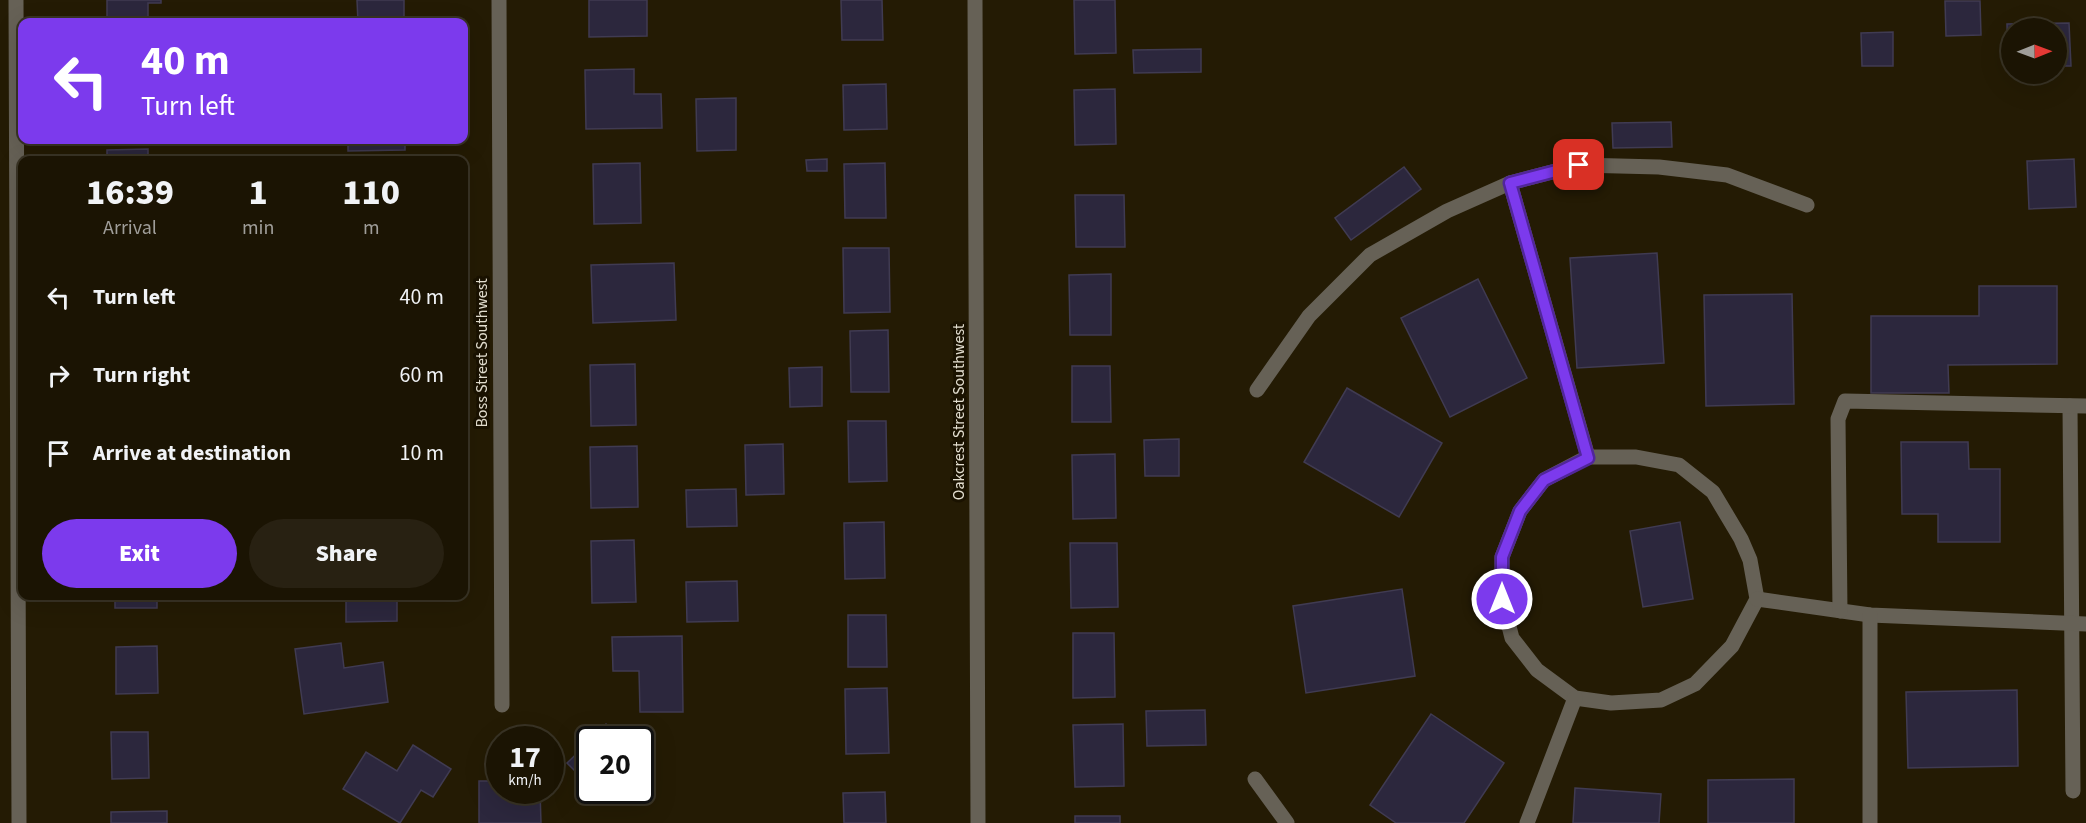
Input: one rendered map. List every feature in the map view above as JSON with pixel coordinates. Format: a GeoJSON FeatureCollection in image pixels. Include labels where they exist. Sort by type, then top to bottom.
{"type":"FeatureCollection","features":[{"type":"Feature","properties":{"kind":"street"},"geometry":{"type":"LineString","coordinates":[[16,0],[18,549]]}},
{"type":"Feature","properties":{"kind":"street","name":"Boss Street Southwest"},"geometry":{"type":"LineString","coordinates":[[499,0],[502,705]]}},
{"type":"Feature","properties":{"kind":"street","name":"Oakcrest Street Southwest"},"geometry":{"type":"LineString","coordinates":[[975,0],[978,823]]}},
{"type":"Feature","properties":{"kind":"street"},"geometry":{"type":"LineString","coordinates":[[1257,390],[1309,316],[1371,255],[1447,211],[1510,183],[1579,165],[1659,167],[1727,176],[1808,205]]}},
{"type":"Feature","properties":{"kind":"street"},"geometry":{"type":"LineString","coordinates":[[1510,183],[1588,458]]}},
{"type":"Feature","properties":{"kind":"street"},"geometry":{"type":"LineString","coordinates":[[1840,611],[1838,419],[1845,401],[2086,406]]}},
{"type":"Feature","properties":{"kind":"street"},"geometry":{"type":"LineString","coordinates":[[2070,406],[2078,624],[2073,791]]}},
{"type":"Feature","properties":{"kind":"street"},"geometry":{"type":"LineString","coordinates":[[1636,457],[1679,465],[1713,492],[1742,539],[1750,560],[1757,599],[1732,646],[1695,684],[1661,700],[1611,703],[1575,698],[1537,670],[1512,638],[1502,599],[1502,557],[1520,511],[1544,480],[1588,458],[1636,457]]}},
{"type":"Feature","properties":{"kind":"street"},"geometry":{"type":"LineString","coordinates":[[1757,599],[1870,615],[2078,624]]}},
{"type":"Feature","properties":{"kind":"street"},"geometry":{"type":"LineString","coordinates":[[18,600],[19,823]]}},
{"type":"Feature","properties":{"kind":"street"},"geometry":{"type":"LineString","coordinates":[[1870,615],[1870,823]]}},
{"type":"Feature","properties":{"kind":"street"},"geometry":{"type":"LineString","coordinates":[[1527,823],[1575,698]]}},
{"type":"Feature","properties":{"kind":"street"},"geometry":{"type":"LineString","coordinates":[[1255,779],[1287,823]]}},
{"type":"Feature","properties":{"kind":"building"},"geometry":{"type":"Polygon","coordinates":[[[107,0],[161,0],[161,3],[148,3],[148,18],[107,18],[107,0]]]}},
{"type":"Feature","properties":{"kind":"building"},"geometry":{"type":"Polygon","coordinates":[[[357,0],[404,0],[404,18],[358,18],[357,0]]]}},
{"type":"Feature","properties":{"kind":"building"},"geometry":{"type":"Polygon","coordinates":[[[589,0],[647,0],[647,36],[589,37],[589,0]]]}},
{"type":"Feature","properties":{"kind":"building"},"geometry":{"type":"Polygon","coordinates":[[[841,0],[882,0],[883,40],[842,40],[841,0]]]}},
{"type":"Feature","properties":{"kind":"building"},"geometry":{"type":"Polygon","coordinates":[[[1074,0],[1115,0],[1116,53],[1075,54],[1074,0]]]}},
{"type":"Feature","properties":{"kind":"building"},"geometry":{"type":"Polygon","coordinates":[[[1945,1],[1980,1],[1981,35],[1946,36],[1945,1]]]}},
{"type":"Feature","properties":{"kind":"building"},"geometry":{"type":"Polygon","coordinates":[[[2067,23],[2069,23],[2071,66],[2067,66],[2067,23]]]}},
{"type":"Feature","properties":{"kind":"building"},"geometry":{"type":"Polygon","coordinates":[[[1893,32],[1893,66],[1862,66],[1861,33],[1893,32]]]}},
{"type":"Feature","properties":{"kind":"building"},"geometry":{"type":"Polygon","coordinates":[[[1201,49],[1201,72],[1134,73],[1133,50],[1201,49]]]}},
{"type":"Feature","properties":{"kind":"building"},"geometry":{"type":"Polygon","coordinates":[[[634,69],[634,94],[661,94],[662,128],[586,129],[585,70],[634,69]]]}},
{"type":"Feature","properties":{"kind":"building"},"geometry":{"type":"Polygon","coordinates":[[[886,84],[887,129],[844,130],[843,85],[886,84]]]}},
{"type":"Feature","properties":{"kind":"building"},"geometry":{"type":"Polygon","coordinates":[[[1115,89],[1116,144],[1075,145],[1074,90],[1115,89]]]}},
{"type":"Feature","properties":{"kind":"building"},"geometry":{"type":"Polygon","coordinates":[[[736,98],[736,150],[697,151],[696,99],[736,98]]]}},
{"type":"Feature","properties":{"kind":"building"},"geometry":{"type":"Polygon","coordinates":[[[1671,122],[1672,147],[1613,148],[1612,123],[1671,122]]]}},
{"type":"Feature","properties":{"kind":"building"},"geometry":{"type":"Polygon","coordinates":[[[348,144],[405,144],[405,150],[348,151],[348,144]]]}},
{"type":"Feature","properties":{"kind":"building"},"geometry":{"type":"Polygon","coordinates":[[[148,149],[148,156],[107,156],[107,150],[148,149]]]}},
{"type":"Feature","properties":{"kind":"building"},"geometry":{"type":"Polygon","coordinates":[[[827,159],[827,171],[807,171],[806,160],[827,159]]]}},
{"type":"Feature","properties":{"kind":"building"},"geometry":{"type":"Polygon","coordinates":[[[2074,159],[2076,207],[2029,209],[2027,161],[2074,159]]]}},
{"type":"Feature","properties":{"kind":"building"},"geometry":{"type":"Polygon","coordinates":[[[640,163],[641,223],[594,224],[593,164],[640,163]]]}},
{"type":"Feature","properties":{"kind":"building"},"geometry":{"type":"Polygon","coordinates":[[[885,163],[886,218],[845,218],[844,164],[885,163]]]}},
{"type":"Feature","properties":{"kind":"building"},"geometry":{"type":"Polygon","coordinates":[[[1404,167],[1421,189],[1351,240],[1335,218],[1404,167]]]}},
{"type":"Feature","properties":{"kind":"building"},"geometry":{"type":"Polygon","coordinates":[[[1075,195],[1124,195],[1125,247],[1076,247],[1075,195]]]}},
{"type":"Feature","properties":{"kind":"building"},"geometry":{"type":"Polygon","coordinates":[[[843,248],[889,248],[890,312],[844,313],[843,248]]]}},
{"type":"Feature","properties":{"kind":"building"},"geometry":{"type":"Polygon","coordinates":[[[1657,253],[1664,363],[1577,368],[1570,258],[1657,253]]]}},
{"type":"Feature","properties":{"kind":"building"},"geometry":{"type":"Polygon","coordinates":[[[674,263],[676,320],[593,323],[591,265],[674,263]]]}},
{"type":"Feature","properties":{"kind":"building"},"geometry":{"type":"Polygon","coordinates":[[[1111,274],[1111,335],[1070,335],[1069,275],[1111,274]]]}},
{"type":"Feature","properties":{"kind":"building"},"geometry":{"type":"Polygon","coordinates":[[[1478,279],[1527,378],[1450,417],[1401,318],[1478,279]]]}},
{"type":"Feature","properties":{"kind":"building"},"geometry":{"type":"Polygon","coordinates":[[[1979,286],[2057,286],[2057,364],[1948,365],[1949,393],[1871,393],[1871,316],[1979,316],[1979,286]]]}},
{"type":"Feature","properties":{"kind":"building"},"geometry":{"type":"Polygon","coordinates":[[[1792,294],[1794,404],[1706,406],[1704,295],[1792,294]]]}},
{"type":"Feature","properties":{"kind":"building"},"geometry":{"type":"Polygon","coordinates":[[[888,330],[889,392],[851,392],[850,331],[888,330]]]}},
{"type":"Feature","properties":{"kind":"building"},"geometry":{"type":"Polygon","coordinates":[[[635,364],[636,425],[591,426],[590,365],[635,364]]]}},
{"type":"Feature","properties":{"kind":"building"},"geometry":{"type":"Polygon","coordinates":[[[1072,366],[1110,366],[1111,422],[1072,422],[1072,366]]]}},
{"type":"Feature","properties":{"kind":"building"},"geometry":{"type":"Polygon","coordinates":[[[822,367],[822,406],[790,407],[789,368],[822,367]]]}},
{"type":"Feature","properties":{"kind":"building"},"geometry":{"type":"Polygon","coordinates":[[[1347,388],[1442,443],[1399,517],[1304,462],[1347,388]]]}},
{"type":"Feature","properties":{"kind":"building"},"geometry":{"type":"Polygon","coordinates":[[[848,421],[886,421],[887,481],[849,482],[848,421]]]}},
{"type":"Feature","properties":{"kind":"building"},"geometry":{"type":"Polygon","coordinates":[[[1179,439],[1179,476],[1145,476],[1144,440],[1179,439]]]}},
{"type":"Feature","properties":{"kind":"building"},"geometry":{"type":"Polygon","coordinates":[[[1901,442],[1968,442],[1969,469],[2000,469],[2000,542],[1938,542],[1938,514],[1902,514],[1901,442]]]}},
{"type":"Feature","properties":{"kind":"building"},"geometry":{"type":"Polygon","coordinates":[[[783,444],[784,494],[746,495],[745,445],[783,444]]]}},
{"type":"Feature","properties":{"kind":"building"},"geometry":{"type":"Polygon","coordinates":[[[637,446],[638,507],[591,508],[590,447],[637,446]]]}},
{"type":"Feature","properties":{"kind":"building"},"geometry":{"type":"Polygon","coordinates":[[[1115,454],[1116,518],[1073,519],[1072,455],[1115,454]]]}},
{"type":"Feature","properties":{"kind":"building"},"geometry":{"type":"Polygon","coordinates":[[[736,489],[737,526],[687,527],[686,490],[736,489]]]}},
{"type":"Feature","properties":{"kind":"building"},"geometry":{"type":"Polygon","coordinates":[[[884,522],[885,578],[845,579],[844,523],[884,522]]]}},
{"type":"Feature","properties":{"kind":"building"},"geometry":{"type":"Polygon","coordinates":[[[1680,522],[1693,599],[1643,607],[1630,531],[1680,522]]]}},
{"type":"Feature","properties":{"kind":"building"},"geometry":{"type":"Polygon","coordinates":[[[634,540],[636,602],[592,603],[591,541],[634,540]]]}},
{"type":"Feature","properties":{"kind":"building"},"geometry":{"type":"Polygon","coordinates":[[[1070,543],[1117,543],[1118,607],[1071,608],[1070,543]]]}},
{"type":"Feature","properties":{"kind":"building"},"geometry":{"type":"Polygon","coordinates":[[[737,581],[738,621],[687,622],[686,582],[737,581]]]}},
{"type":"Feature","properties":{"kind":"building"},"geometry":{"type":"Polygon","coordinates":[[[1402,589],[1415,676],[1306,693],[1293,606],[1402,589]]]}},
{"type":"Feature","properties":{"kind":"building"},"geometry":{"type":"Polygon","coordinates":[[[115,600],[157,600],[157,608],[115,608],[115,600]]]}},
{"type":"Feature","properties":{"kind":"building"},"geometry":{"type":"Polygon","coordinates":[[[346,600],[397,600],[397,621],[346,622],[346,600]]]}},
{"type":"Feature","properties":{"kind":"building"},"geometry":{"type":"Polygon","coordinates":[[[848,615],[886,615],[887,667],[848,667],[848,615]]]}},
{"type":"Feature","properties":{"kind":"building"},"geometry":{"type":"Polygon","coordinates":[[[1073,633],[1114,633],[1115,697],[1073,698],[1073,633]]]}},
{"type":"Feature","properties":{"kind":"building"},"geometry":{"type":"Polygon","coordinates":[[[682,636],[683,712],[640,712],[639,671],[613,671],[612,637],[682,636]]]}},
{"type":"Feature","properties":{"kind":"building"},"geometry":{"type":"Polygon","coordinates":[[[341,643],[344,668],[383,662],[388,702],[304,714],[295,649],[341,643]]]}},
{"type":"Feature","properties":{"kind":"building"},"geometry":{"type":"Polygon","coordinates":[[[157,646],[158,693],[116,694],[116,647],[157,646]]]}},
{"type":"Feature","properties":{"kind":"building"},"geometry":{"type":"Polygon","coordinates":[[[887,688],[889,753],[846,754],[845,689],[887,688]]]}},
{"type":"Feature","properties":{"kind":"building"},"geometry":{"type":"Polygon","coordinates":[[[2017,690],[2018,766],[1908,768],[1906,692],[2017,690]]]}},
{"type":"Feature","properties":{"kind":"building"},"geometry":{"type":"Polygon","coordinates":[[[1205,710],[1206,745],[1147,746],[1146,711],[1205,710]]]}},
{"type":"Feature","properties":{"kind":"building"},"geometry":{"type":"Polygon","coordinates":[[[1431,714],[1504,763],[1464,823],[1396,823],[1370,805],[1431,714]]]}},
{"type":"Feature","properties":{"kind":"building"},"geometry":{"type":"Polygon","coordinates":[[[1123,724],[1124,786],[1075,787],[1073,725],[1123,724]]]}},
{"type":"Feature","properties":{"kind":"building"},"geometry":{"type":"Polygon","coordinates":[[[111,732],[148,732],[149,778],[112,779],[111,732]]]}},
{"type":"Feature","properties":{"kind":"building"},"geometry":{"type":"Polygon","coordinates":[[[413,745],[451,769],[433,797],[421,790],[400,823],[343,789],[366,752],[397,771],[413,745]]]}},
{"type":"Feature","properties":{"kind":"building"},"geometry":{"type":"Polygon","coordinates":[[[576,754],[576,772],[567,763],[576,754]]]}},
{"type":"Feature","properties":{"kind":"building"},"geometry":{"type":"Polygon","coordinates":[[[1794,779],[1794,823],[1708,823],[1708,780],[1794,779]]]}},
{"type":"Feature","properties":{"kind":"building"},"geometry":{"type":"Polygon","coordinates":[[[479,781],[486,781],[486,804],[540,804],[541,823],[479,823],[479,781]]]}},
{"type":"Feature","properties":{"kind":"building"},"geometry":{"type":"Polygon","coordinates":[[[1575,788],[1661,794],[1659,823],[1573,823],[1575,788]]]}},
{"type":"Feature","properties":{"kind":"building"},"geometry":{"type":"Polygon","coordinates":[[[885,792],[886,823],[844,823],[843,793],[885,792]]]}},
{"type":"Feature","properties":{"kind":"building"},"geometry":{"type":"Polygon","coordinates":[[[167,811],[167,823],[111,823],[111,812],[167,811]]]}},
{"type":"Feature","properties":{"kind":"building"},"geometry":{"type":"Polygon","coordinates":[[[1075,816],[1120,816],[1120,823],[1075,823],[1075,816]]]}},
{"type":"Feature","properties":{"kind":"route"},"geometry":{"type":"LineString","coordinates":[[1502,599],[1502,557],[1520,511],[1544,480],[1588,458],[1510,183],[1579,165]]}}]}
